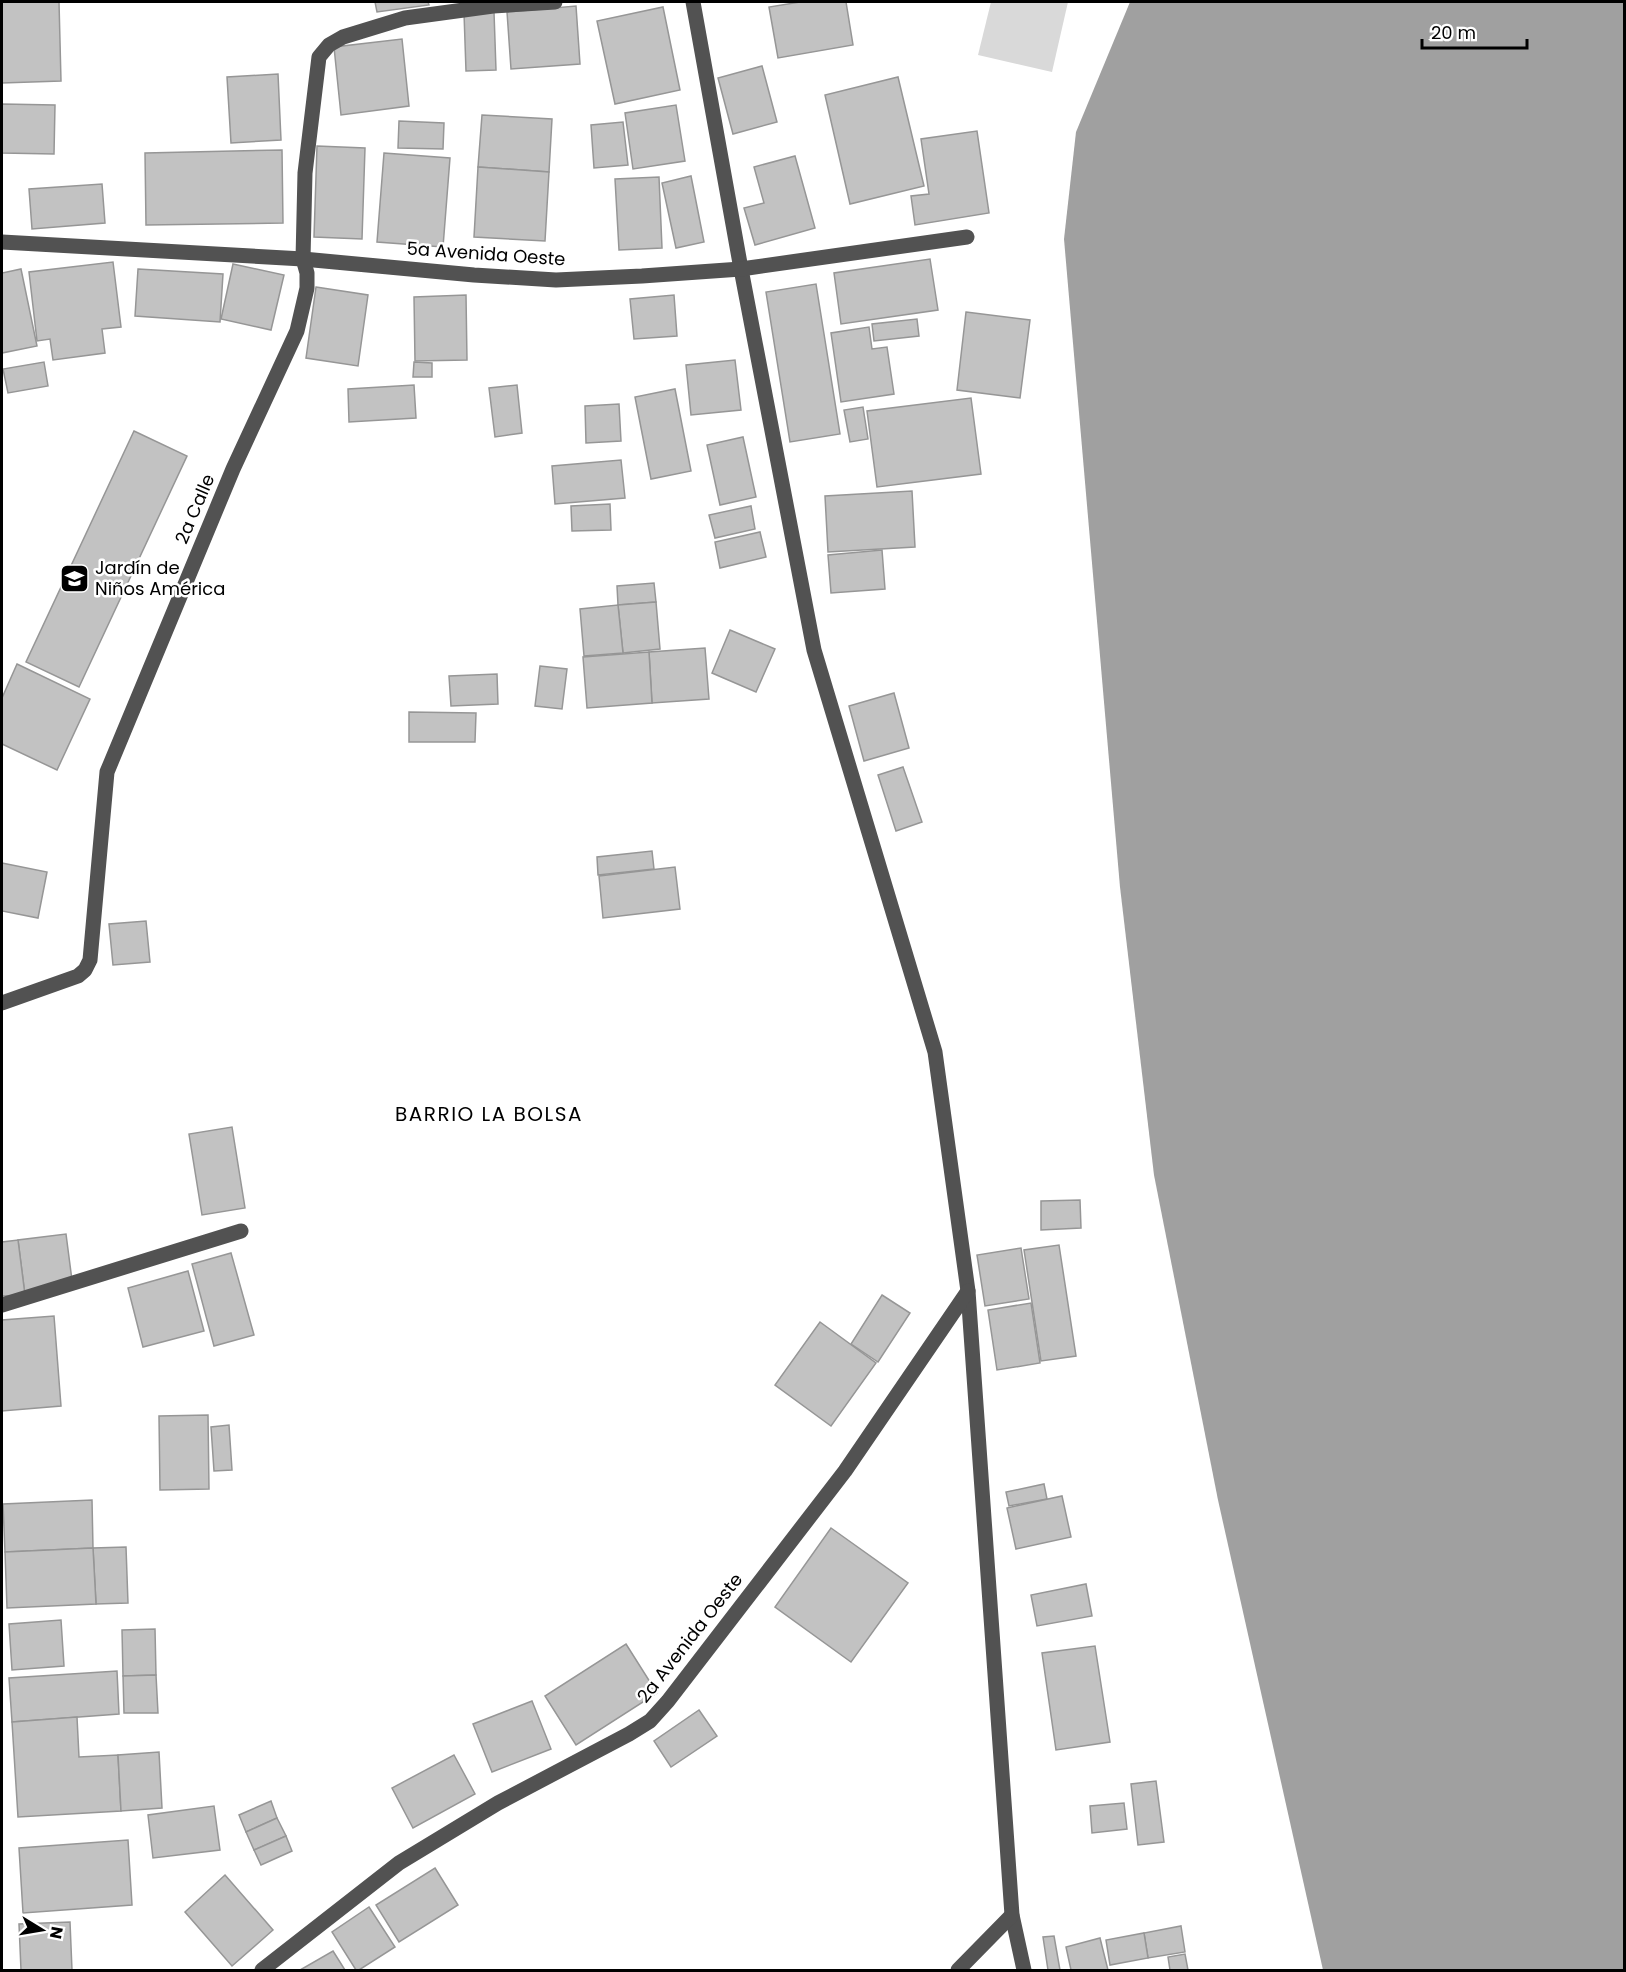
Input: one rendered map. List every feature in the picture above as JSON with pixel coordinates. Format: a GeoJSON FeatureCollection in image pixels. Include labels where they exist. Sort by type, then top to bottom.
{"type":"FeatureCollection","features":[{"type":"Feature","properties":{"kind":"street","name":"2a Calle"},"geometry":{"type":"LineString","coordinates":[[2,1003],[78,976],[90,960],[107,772],[233,469],[297,331],[307,288],[307,273],[303,259],[305,172],[319,57],[329,45],[343,37],[405,18],[493,6],[555,2]]}},
{"type":"Feature","properties":{"kind":"street"},"geometry":{"type":"LineString","coordinates":[[693,2],[741,269],[814,650],[935,1052],[968,1291],[1012,1915],[1024,1971]]}},
{"type":"Feature","properties":{"kind":"street","name":"5a Avenida Oeste"},"geometry":{"type":"LineString","coordinates":[[2,242],[303,259],[474,275],[556,280],[741,269],[967,237]]}},
{"type":"Feature","properties":{"kind":"street"},"geometry":{"type":"LineString","coordinates":[[2,1305],[241,1232]]}},
{"type":"Feature","properties":{"kind":"street","name":"2a Avenida Oeste"},"geometry":{"type":"LineString","coordinates":[[262,1971],[399,1863],[498,1803],[629,1734],[650,1720],[668,1701],[845,1471],[968,1291]]}},
{"type":"Feature","properties":{"kind":"street"},"geometry":{"type":"LineString","coordinates":[[958,1971],[1012,1915]]}},
{"type":"Feature","properties":{"kind":"shaded area"},"geometry":{"type":"Polygon","coordinates":[[[991,2],[1068,2],[1052,72],[978,55],[991,2]]]}},
{"type":"Feature","properties":{"kind":"shaded area"},"geometry":{"type":"Polygon","coordinates":[[[1130,2],[1624,2],[1624,1970],[1323,1970],[1218,1500],[1154,1175],[1120,887],[1064,239],[1076,132],[1130,2]]]}},
{"type":"Feature","properties":{"kind":"building"},"geometry":{"type":"Polygon","coordinates":[[[2,2],[59,2],[61,81],[2,83],[2,2]]]}},
{"type":"Feature","properties":{"kind":"building"},"geometry":{"type":"Polygon","coordinates":[[[375,2],[428,2],[429,5],[377,12],[375,2]]]}},
{"type":"Feature","properties":{"kind":"building"},"geometry":{"type":"Polygon","coordinates":[[[800,2],[846,2],[853,45],[778,58],[769,7],[800,2]]]}},
{"type":"Feature","properties":{"kind":"building"},"geometry":{"type":"Polygon","coordinates":[[[576,6],[580,64],[511,69],[507,12],[576,6]]]}},
{"type":"Feature","properties":{"kind":"building"},"geometry":{"type":"Polygon","coordinates":[[[663,7],[680,90],[615,104],[597,21],[663,7]]]}},
{"type":"Feature","properties":{"kind":"building"},"geometry":{"type":"Polygon","coordinates":[[[494,12],[496,70],[466,71],[464,13],[494,12]]]}},
{"type":"Feature","properties":{"kind":"building"},"geometry":{"type":"Polygon","coordinates":[[[402,39],[409,106],[341,115],[334,47],[402,39]]]}},
{"type":"Feature","properties":{"kind":"building"},"geometry":{"type":"Polygon","coordinates":[[[762,66],[777,122],[733,134],[718,78],[762,66]]]}},
{"type":"Feature","properties":{"kind":"building"},"geometry":{"type":"Polygon","coordinates":[[[278,74],[281,140],[231,143],[227,77],[278,74]]]}},
{"type":"Feature","properties":{"kind":"building"},"geometry":{"type":"Polygon","coordinates":[[[898,77],[924,186],[850,204],[825,95],[898,77]]]}},
{"type":"Feature","properties":{"kind":"building"},"geometry":{"type":"Polygon","coordinates":[[[2,104],[55,105],[54,154],[2,153],[2,104]]]}},
{"type":"Feature","properties":{"kind":"building"},"geometry":{"type":"Polygon","coordinates":[[[676,105],[685,161],[633,169],[625,113],[676,105]]]}},
{"type":"Feature","properties":{"kind":"building"},"geometry":{"type":"Polygon","coordinates":[[[482,115],[552,119],[549,172],[478,167],[482,115]]]}},
{"type":"Feature","properties":{"kind":"building"},"geometry":{"type":"Polygon","coordinates":[[[399,121],[444,123],[443,149],[398,148],[399,121]]]}},
{"type":"Feature","properties":{"kind":"building"},"geometry":{"type":"Polygon","coordinates":[[[623,122],[628,165],[594,168],[591,125],[623,122]]]}},
{"type":"Feature","properties":{"kind":"building"},"geometry":{"type":"Polygon","coordinates":[[[977,131],[989,213],[915,225],[911,196],[929,194],[921,139],[977,131]]]}},
{"type":"Feature","properties":{"kind":"building"},"geometry":{"type":"Polygon","coordinates":[[[317,146],[365,148],[362,239],[314,237],[317,146]]]}},
{"type":"Feature","properties":{"kind":"building"},"geometry":{"type":"Polygon","coordinates":[[[282,150],[283,223],[146,225],[145,153],[282,150]]]}},
{"type":"Feature","properties":{"kind":"building"},"geometry":{"type":"Polygon","coordinates":[[[384,153],[450,158],[443,247],[377,242],[384,153]]]}},
{"type":"Feature","properties":{"kind":"building"},"geometry":{"type":"Polygon","coordinates":[[[795,156],[815,228],[755,245],[744,208],[764,203],[754,167],[795,156]]]}},
{"type":"Feature","properties":{"kind":"building"},"geometry":{"type":"Polygon","coordinates":[[[478,167],[549,172],[545,241],[474,237],[478,167]]]}},
{"type":"Feature","properties":{"kind":"building"},"geometry":{"type":"Polygon","coordinates":[[[691,176],[704,242],[676,248],[662,183],[691,176]]]}},
{"type":"Feature","properties":{"kind":"building"},"geometry":{"type":"Polygon","coordinates":[[[659,177],[662,248],[619,250],[615,179],[659,177]]]}},
{"type":"Feature","properties":{"kind":"building"},"geometry":{"type":"Polygon","coordinates":[[[102,184],[105,223],[32,229],[29,189],[102,184]]]}},
{"type":"Feature","properties":{"kind":"building"},"geometry":{"type":"Polygon","coordinates":[[[930,259],[938,310],[841,324],[834,273],[930,259]]]}},
{"type":"Feature","properties":{"kind":"building"},"geometry":{"type":"Polygon","coordinates":[[[113,262],[121,327],[102,329],[105,353],[53,360],[50,339],[37,341],[29,272],[113,262]]]}},
{"type":"Feature","properties":{"kind":"building"},"geometry":{"type":"Polygon","coordinates":[[[233,264],[284,275],[271,330],[221,319],[233,264]]]}},
{"type":"Feature","properties":{"kind":"building"},"geometry":{"type":"Polygon","coordinates":[[[21,269],[37,346],[2,353],[2,273],[21,269]]]}},
{"type":"Feature","properties":{"kind":"building"},"geometry":{"type":"Polygon","coordinates":[[[138,269],[223,274],[220,322],[135,316],[138,269]]]}},
{"type":"Feature","properties":{"kind":"building"},"geometry":{"type":"Polygon","coordinates":[[[816,284],[840,434],[790,442],[766,292],[816,284]]]}},
{"type":"Feature","properties":{"kind":"building"},"geometry":{"type":"Polygon","coordinates":[[[316,287],[368,295],[358,366],[306,358],[316,287]]]}},
{"type":"Feature","properties":{"kind":"building"},"geometry":{"type":"Polygon","coordinates":[[[466,295],[467,360],[415,361],[414,297],[466,295]]]}},
{"type":"Feature","properties":{"kind":"building"},"geometry":{"type":"Polygon","coordinates":[[[674,295],[677,336],[634,339],[630,299],[674,295]]]}},
{"type":"Feature","properties":{"kind":"building"},"geometry":{"type":"Polygon","coordinates":[[[966,312],[1030,320],[1020,398],[957,390],[966,312]]]}},
{"type":"Feature","properties":{"kind":"building"},"geometry":{"type":"Polygon","coordinates":[[[917,319],[919,336],[874,341],[872,324],[917,319]]]}},
{"type":"Feature","properties":{"kind":"building"},"geometry":{"type":"Polygon","coordinates":[[[869,327],[872,349],[887,347],[894,394],[841,402],[831,333],[869,327]]]}},
{"type":"Feature","properties":{"kind":"building"},"geometry":{"type":"Polygon","coordinates":[[[735,360],[741,410],[691,415],[686,365],[735,360]]]}},
{"type":"Feature","properties":{"kind":"building"},"geometry":{"type":"Polygon","coordinates":[[[44,362],[48,386],[8,393],[3,369],[44,362]]]}},
{"type":"Feature","properties":{"kind":"building"},"geometry":{"type":"Polygon","coordinates":[[[414,362],[432,363],[432,377],[413,377],[414,362]]]}},
{"type":"Feature","properties":{"kind":"building"},"geometry":{"type":"Polygon","coordinates":[[[414,385],[416,418],[349,422],[348,389],[414,385]]]}},
{"type":"Feature","properties":{"kind":"building"},"geometry":{"type":"Polygon","coordinates":[[[517,385],[522,433],[495,437],[489,388],[517,385]]]}},
{"type":"Feature","properties":{"kind":"building"},"geometry":{"type":"Polygon","coordinates":[[[675,389],[691,471],[651,479],[635,397],[675,389]]]}},
{"type":"Feature","properties":{"kind":"building"},"geometry":{"type":"Polygon","coordinates":[[[971,398],[981,474],[877,487],[867,411],[971,398]]]}},
{"type":"Feature","properties":{"kind":"building"},"geometry":{"type":"Polygon","coordinates":[[[619,404],[621,441],[586,443],[585,406],[619,404]]]}},
{"type":"Feature","properties":{"kind":"building"},"geometry":{"type":"Polygon","coordinates":[[[863,407],[868,439],[850,442],[844,410],[863,407]]]}},
{"type":"Feature","properties":{"kind":"building"},"geometry":{"type":"Polygon","coordinates":[[[134,431],[187,456],[79,687],[26,662],[134,431]]]}},
{"type":"Feature","properties":{"kind":"building"},"geometry":{"type":"Polygon","coordinates":[[[743,437],[756,497],[720,505],[707,445],[743,437]]]}},
{"type":"Feature","properties":{"kind":"building"},"geometry":{"type":"Polygon","coordinates":[[[621,460],[625,498],[555,504],[552,466],[621,460]]]}},
{"type":"Feature","properties":{"kind":"building"},"geometry":{"type":"Polygon","coordinates":[[[912,491],[915,547],[828,552],[825,496],[912,491]]]}},
{"type":"Feature","properties":{"kind":"building"},"geometry":{"type":"Polygon","coordinates":[[[610,504],[611,530],[572,531],[571,506],[610,504]]]}},
{"type":"Feature","properties":{"kind":"building"},"geometry":{"type":"Polygon","coordinates":[[[751,506],[755,529],[715,538],[709,515],[751,506]]]}},
{"type":"Feature","properties":{"kind":"building"},"geometry":{"type":"Polygon","coordinates":[[[760,532],[766,557],[720,568],[715,542],[760,532]]]}},
{"type":"Feature","properties":{"kind":"building"},"geometry":{"type":"Polygon","coordinates":[[[882,550],[885,589],[831,593],[828,555],[882,550]]]}},
{"type":"Feature","properties":{"kind":"building"},"geometry":{"type":"Polygon","coordinates":[[[654,583],[656,602],[618,605],[617,586],[654,583]]]}},
{"type":"Feature","properties":{"kind":"building"},"geometry":{"type":"Polygon","coordinates":[[[656,602],[660,649],[623,653],[618,605],[656,602]]]}},
{"type":"Feature","properties":{"kind":"building"},"geometry":{"type":"Polygon","coordinates":[[[618,605],[623,653],[584,656],[580,609],[618,605]]]}},
{"type":"Feature","properties":{"kind":"building"},"geometry":{"type":"Polygon","coordinates":[[[730,630],[775,649],[756,692],[712,673],[730,630]]]}},
{"type":"Feature","properties":{"kind":"building"},"geometry":{"type":"Polygon","coordinates":[[[705,648],[709,699],[652,703],[649,652],[705,648]]]}},
{"type":"Feature","properties":{"kind":"building"},"geometry":{"type":"Polygon","coordinates":[[[649,652],[652,703],[587,708],[583,657],[649,652]]]}},
{"type":"Feature","properties":{"kind":"building"},"geometry":{"type":"Polygon","coordinates":[[[17,664],[90,699],[57,770],[2,744],[2,698],[17,664]]]}},
{"type":"Feature","properties":{"kind":"building"},"geometry":{"type":"Polygon","coordinates":[[[540,666],[567,669],[562,709],[535,706],[540,666]]]}},
{"type":"Feature","properties":{"kind":"building"},"geometry":{"type":"Polygon","coordinates":[[[497,674],[498,704],[451,706],[449,676],[497,674]]]}},
{"type":"Feature","properties":{"kind":"building"},"geometry":{"type":"Polygon","coordinates":[[[894,693],[909,748],[864,761],[849,706],[894,693]]]}},
{"type":"Feature","properties":{"kind":"building"},"geometry":{"type":"Polygon","coordinates":[[[409,712],[476,713],[475,742],[409,742],[409,712]]]}},
{"type":"Feature","properties":{"kind":"building"},"geometry":{"type":"Polygon","coordinates":[[[903,767],[922,822],[896,831],[878,775],[903,767]]]}},
{"type":"Feature","properties":{"kind":"building"},"geometry":{"type":"Polygon","coordinates":[[[652,851],[654,869],[598,875],[597,857],[652,851]]]}},
{"type":"Feature","properties":{"kind":"building"},"geometry":{"type":"Polygon","coordinates":[[[2,863],[47,872],[38,918],[2,911],[2,863]]]}},
{"type":"Feature","properties":{"kind":"building"},"geometry":{"type":"Polygon","coordinates":[[[675,867],[680,909],[603,918],[599,876],[675,867]]]}},
{"type":"Feature","properties":{"kind":"building"},"geometry":{"type":"Polygon","coordinates":[[[146,921],[150,962],[113,965],[109,924],[146,921]]]}},
{"type":"Feature","properties":{"kind":"building"},"geometry":{"type":"Polygon","coordinates":[[[232,1127],[245,1208],[202,1215],[189,1134],[232,1127]]]}},
{"type":"Feature","properties":{"kind":"building"},"geometry":{"type":"Polygon","coordinates":[[[1080,1200],[1081,1228],[1041,1230],[1041,1201],[1080,1200]]]}},
{"type":"Feature","properties":{"kind":"building"},"geometry":{"type":"Polygon","coordinates":[[[66,1234],[73,1288],[25,1295],[18,1240],[66,1234]]]}},
{"type":"Feature","properties":{"kind":"building"},"geometry":{"type":"Polygon","coordinates":[[[18,1240],[25,1295],[2,1296],[2,1242],[18,1240]]]}},
{"type":"Feature","properties":{"kind":"building"},"geometry":{"type":"Polygon","coordinates":[[[1059,1245],[1076,1356],[1041,1361],[1024,1250],[1059,1245]]]}},
{"type":"Feature","properties":{"kind":"building"},"geometry":{"type":"Polygon","coordinates":[[[1021,1248],[1029,1299],[985,1306],[977,1255],[1021,1248]]]}},
{"type":"Feature","properties":{"kind":"building"},"geometry":{"type":"Polygon","coordinates":[[[231,1253],[254,1335],[214,1346],[192,1264],[231,1253]]]}},
{"type":"Feature","properties":{"kind":"building"},"geometry":{"type":"Polygon","coordinates":[[[188,1271],[204,1331],[143,1347],[128,1288],[188,1271]]]}},
{"type":"Feature","properties":{"kind":"building"},"geometry":{"type":"Polygon","coordinates":[[[882,1295],[910,1313],[878,1362],[851,1344],[882,1295]]]}},
{"type":"Feature","properties":{"kind":"building"},"geometry":{"type":"Polygon","coordinates":[[[1031,1303],[1040,1363],[997,1370],[988,1310],[1031,1303]]]}},
{"type":"Feature","properties":{"kind":"building"},"geometry":{"type":"Polygon","coordinates":[[[54,1316],[61,1406],[2,1411],[2,1320],[54,1316]]]}},
{"type":"Feature","properties":{"kind":"building"},"geometry":{"type":"Polygon","coordinates":[[[820,1322],[876,1363],[831,1426],[775,1385],[820,1322]]]}},
{"type":"Feature","properties":{"kind":"building"},"geometry":{"type":"Polygon","coordinates":[[[208,1415],[209,1489],[160,1490],[159,1416],[208,1415]]]}},
{"type":"Feature","properties":{"kind":"building"},"geometry":{"type":"Polygon","coordinates":[[[229,1425],[232,1470],[214,1471],[211,1427],[229,1425]]]}},
{"type":"Feature","properties":{"kind":"building"},"geometry":{"type":"Polygon","coordinates":[[[1044,1484],[1047,1499],[1009,1506],[1006,1492],[1044,1484]]]}},
{"type":"Feature","properties":{"kind":"building"},"geometry":{"type":"Polygon","coordinates":[[[1062,1496],[1071,1537],[1016,1549],[1007,1508],[1062,1496]]]}},
{"type":"Feature","properties":{"kind":"building"},"geometry":{"type":"Polygon","coordinates":[[[92,1500],[93,1548],[5,1552],[3,1504],[92,1500]]]}},
{"type":"Feature","properties":{"kind":"building"},"geometry":{"type":"Polygon","coordinates":[[[831,1528],[908,1583],[851,1662],[775,1607],[831,1528]]]}},
{"type":"Feature","properties":{"kind":"building"},"geometry":{"type":"Polygon","coordinates":[[[126,1547],[128,1603],[96,1604],[93,1548],[126,1547]]]}},
{"type":"Feature","properties":{"kind":"building"},"geometry":{"type":"Polygon","coordinates":[[[93,1548],[96,1604],[7,1608],[5,1552],[93,1548]]]}},
{"type":"Feature","properties":{"kind":"building"},"geometry":{"type":"Polygon","coordinates":[[[1086,1584],[1092,1616],[1037,1626],[1031,1595],[1086,1584]]]}},
{"type":"Feature","properties":{"kind":"building"},"geometry":{"type":"Polygon","coordinates":[[[61,1620],[64,1666],[12,1670],[9,1624],[61,1620]]]}},
{"type":"Feature","properties":{"kind":"building"},"geometry":{"type":"Polygon","coordinates":[[[155,1629],[156,1675],[123,1676],[122,1630],[155,1629]]]}},
{"type":"Feature","properties":{"kind":"building"},"geometry":{"type":"Polygon","coordinates":[[[626,1644],[657,1693],[576,1745],[545,1696],[626,1644]]]}},
{"type":"Feature","properties":{"kind":"building"},"geometry":{"type":"Polygon","coordinates":[[[1095,1646],[1110,1742],[1056,1750],[1042,1653],[1095,1646]]]}},
{"type":"Feature","properties":{"kind":"building"},"geometry":{"type":"Polygon","coordinates":[[[117,1671],[119,1714],[12,1722],[9,1678],[117,1671]]]}},
{"type":"Feature","properties":{"kind":"building"},"geometry":{"type":"Polygon","coordinates":[[[156,1675],[158,1713],[124,1713],[123,1676],[156,1675]]]}},
{"type":"Feature","properties":{"kind":"building"},"geometry":{"type":"Polygon","coordinates":[[[532,1701],[551,1749],[492,1772],[473,1724],[532,1701]]]}},
{"type":"Feature","properties":{"kind":"building"},"geometry":{"type":"Polygon","coordinates":[[[699,1710],[717,1736],[671,1767],[654,1741],[699,1710]]]}},
{"type":"Feature","properties":{"kind":"building"},"geometry":{"type":"Polygon","coordinates":[[[77,1717],[79,1757],[118,1755],[121,1811],[18,1817],[12,1722],[77,1717]]]}},
{"type":"Feature","properties":{"kind":"building"},"geometry":{"type":"Polygon","coordinates":[[[159,1752],[162,1808],[121,1811],[118,1755],[159,1752]]]}},
{"type":"Feature","properties":{"kind":"building"},"geometry":{"type":"Polygon","coordinates":[[[454,1755],[475,1794],[413,1828],[392,1788],[454,1755]]]}},
{"type":"Feature","properties":{"kind":"building"},"geometry":{"type":"Polygon","coordinates":[[[1156,1781],[1164,1842],[1138,1845],[1131,1784],[1156,1781]]]}},
{"type":"Feature","properties":{"kind":"building"},"geometry":{"type":"Polygon","coordinates":[[[271,1801],[277,1818],[246,1832],[239,1815],[271,1801]]]}},
{"type":"Feature","properties":{"kind":"building"},"geometry":{"type":"Polygon","coordinates":[[[1124,1803],[1127,1829],[1092,1833],[1090,1806],[1124,1803]]]}},
{"type":"Feature","properties":{"kind":"building"},"geometry":{"type":"Polygon","coordinates":[[[214,1806],[220,1850],[153,1858],[148,1815],[214,1806]]]}},
{"type":"Feature","properties":{"kind":"building"},"geometry":{"type":"Polygon","coordinates":[[[277,1818],[286,1836],[254,1850],[246,1832],[277,1818]]]}},
{"type":"Feature","properties":{"kind":"building"},"geometry":{"type":"Polygon","coordinates":[[[286,1836],[292,1851],[261,1865],[254,1850],[286,1836]]]}},
{"type":"Feature","properties":{"kind":"building"},"geometry":{"type":"Polygon","coordinates":[[[128,1840],[132,1905],[23,1913],[19,1848],[128,1840]]]}},
{"type":"Feature","properties":{"kind":"building"},"geometry":{"type":"Polygon","coordinates":[[[435,1868],[458,1905],[399,1942],[376,1905],[435,1868]]]}},
{"type":"Feature","properties":{"kind":"building"},"geometry":{"type":"Polygon","coordinates":[[[225,1875],[273,1930],[232,1966],[185,1912],[225,1875]]]}},
{"type":"Feature","properties":{"kind":"building"},"geometry":{"type":"Polygon","coordinates":[[[369,1907],[395,1947],[356,1970],[332,1932],[369,1907]]]}},
{"type":"Feature","properties":{"kind":"building"},"geometry":{"type":"Polygon","coordinates":[[[70,1922],[72,1970],[21,1970],[19,1924],[70,1922]]]}},
{"type":"Feature","properties":{"kind":"building"},"geometry":{"type":"Polygon","coordinates":[[[1181,1926],[1185,1952],[1148,1958],[1144,1933],[1181,1926]]]}},
{"type":"Feature","properties":{"kind":"building"},"geometry":{"type":"Polygon","coordinates":[[[1144,1933],[1148,1958],[1110,1965],[1106,1940],[1144,1933]]]}},
{"type":"Feature","properties":{"kind":"building"},"geometry":{"type":"Polygon","coordinates":[[[1054,1936],[1060,1970],[1048,1970],[1043,1937],[1054,1936]]]}},
{"type":"Feature","properties":{"kind":"building"},"geometry":{"type":"Polygon","coordinates":[[[1100,1938],[1108,1970],[1071,1970],[1066,1947],[1100,1938]]]}},
{"type":"Feature","properties":{"kind":"building"},"geometry":{"type":"Polygon","coordinates":[[[333,1951],[345,1970],[300,1970],[333,1951]]]}},
{"type":"Feature","properties":{"kind":"building"},"geometry":{"type":"Polygon","coordinates":[[[1185,1954],[1188,1970],[1170,1970],[1168,1957],[1185,1954]]]}},
{"type":"Feature","properties":{"kind":"place","name":"Jardín de Niños América"},"geometry":{"type":"Point","coordinates":[74,578]}},
{"type":"Feature","properties":{"kind":"district","name":"BARRIO LA BOLSA"},"geometry":{"type":"Point","coordinates":[489,1114]}}]}
